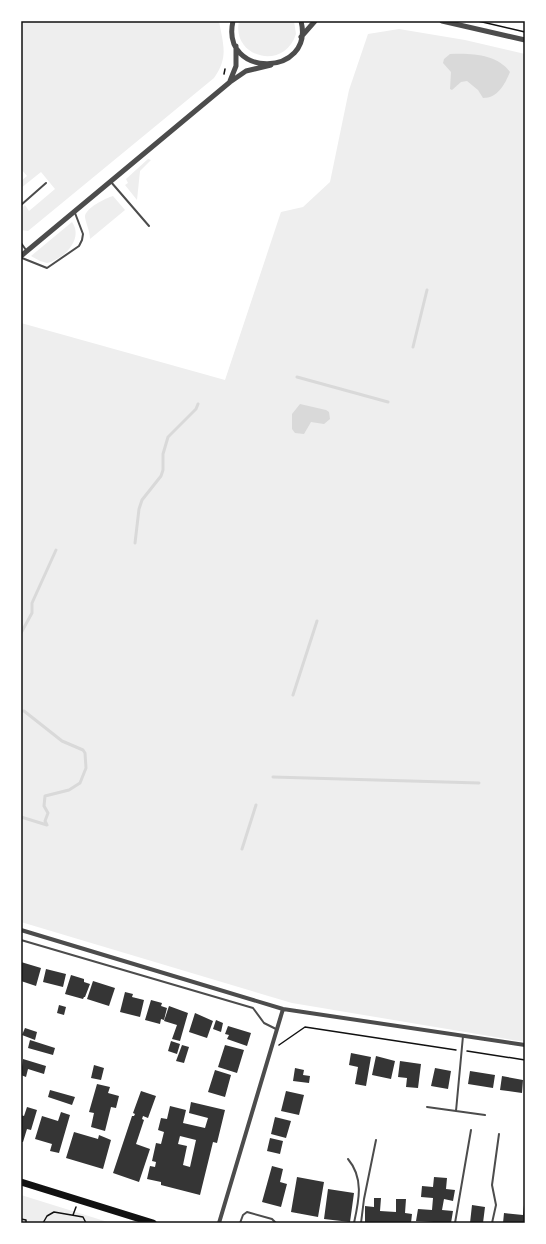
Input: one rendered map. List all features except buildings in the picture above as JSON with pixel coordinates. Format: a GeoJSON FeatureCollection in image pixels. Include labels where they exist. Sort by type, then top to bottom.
{"type":"FeatureCollection","features":[{"type":"Feature","properties":{"kind":"highway"},"geometry":{"type":"LineString","coordinates":[[21,1182],[153,1223]]}},
{"type":"Feature","properties":{"kind":"street"},"geometry":{"type":"LineString","coordinates":[[233,21],[232,33],[236,46],[240,52],[251,61],[271,65]]}},
{"type":"Feature","properties":{"kind":"street"},"geometry":{"type":"LineString","coordinates":[[301,21],[301,37]]}},
{"type":"Feature","properties":{"kind":"street"},"geometry":{"type":"LineString","coordinates":[[21,257],[230,82],[246,71],[279,63],[291,56],[296,50],[301,37],[315,21]]}},
{"type":"Feature","properties":{"kind":"street"},"geometry":{"type":"LineString","coordinates":[[442,21],[525,40]]}},
{"type":"Feature","properties":{"kind":"street"},"geometry":{"type":"LineString","coordinates":[[230,82],[236,66],[236,46]]}},
{"type":"Feature","properties":{"kind":"street"},"geometry":{"type":"LineString","coordinates":[[21,930],[283,1009],[525,1045]]}},
{"type":"Feature","properties":{"kind":"street"},"geometry":{"type":"LineString","coordinates":[[219,1223],[283,1009]]}},
{"type":"Feature","properties":{"kind":"lane"},"geometry":{"type":"LineString","coordinates":[[111,182],[149,226]]}},
{"type":"Feature","properties":{"kind":"lane"},"geometry":{"type":"LineString","coordinates":[[21,205],[46,183]]}},
{"type":"Feature","properties":{"kind":"lane"},"geometry":{"type":"LineString","coordinates":[[21,257],[47,268],[79,246],[83,234],[74,212]]}},
{"type":"Feature","properties":{"kind":"lane"},"geometry":{"type":"LineString","coordinates":[[21,243],[27,251]]}},
{"type":"Feature","properties":{"kind":"lane"},"geometry":{"type":"LineString","coordinates":[[21,940],[253,1008],[264,1023],[277,1029]]}},
{"type":"Feature","properties":{"kind":"lane"},"geometry":{"type":"LineString","coordinates":[[456,1111],[463,1051],[463,1036]]}},
{"type":"Feature","properties":{"kind":"lane"},"geometry":{"type":"LineString","coordinates":[[427,1107],[485,1114]]}},
{"type":"Feature","properties":{"kind":"lane"},"geometry":{"type":"LineString","coordinates":[[455,1223],[471,1130]]}},
{"type":"Feature","properties":{"kind":"lane"},"geometry":{"type":"LineString","coordinates":[[492,1223],[496,1205],[492,1185],[499,1134]]}},
{"type":"Feature","properties":{"kind":"lane"},"geometry":{"type":"LineString","coordinates":[[361,1223],[364,1199],[376,1140]]}},
{"type":"Feature","properties":{"kind":"lane"},"geometry":{"type":"LineString","coordinates":[[348,1159],[354,1167],[360,1185],[354,1223]]}},
{"type":"Feature","properties":{"kind":"lane"},"geometry":{"type":"LineString","coordinates":[[240,1223],[243,1214],[247,1212],[272,1219],[276,1223]]}},
{"type":"Feature","properties":{"kind":"path"},"geometry":{"type":"LineString","coordinates":[[478,21],[525,32]]}},
{"type":"Feature","properties":{"kind":"path"},"geometry":{"type":"LineString","coordinates":[[271,1050],[305,1027],[525,1060]]}},
{"type":"Feature","properties":{"kind":"path"},"geometry":{"type":"LineString","coordinates":[[43,1223],[47,1216],[54,1212],[83,1217],[86,1223]]}},
{"type":"Feature","properties":{"kind":"path"},"geometry":{"type":"LineString","coordinates":[[21,1219],[26,1220],[26,1223]]}},
{"type":"Feature","properties":{"kind":"shaded area"},"geometry":{"type":"Polygon","coordinates":[[[21,21],[219,21],[224,50],[222,63],[214,78],[28,231],[21,230],[23,207],[25,205],[29,211],[55,189],[41,172],[21,188],[21,181],[27,176],[21,169],[21,21]]]}},
{"type":"Feature","properties":{"kind":"shaded area"},"geometry":{"type":"Polygon","coordinates":[[[239,21],[294,21],[296,34],[290,46],[281,53],[271,56],[260,55],[250,51],[243,44],[239,33],[239,21]]]}},
{"type":"Feature","properties":{"kind":"shaded area"},"geometry":{"type":"Polygon","coordinates":[[[399,29],[465,40],[525,54],[525,1042],[292,1003],[21,922],[21,323],[225,380],[281,212],[303,207],[330,182],[349,90],[368,34],[399,29]]]}},
{"type":"Feature","properties":{"kind":"shaded area"},"geometry":{"type":"Polygon","coordinates":[[[450,54],[466,54],[491,58],[505,66],[510,72],[500,90],[493,96],[483,98],[478,90],[467,81],[461,82],[452,90],[450,89],[451,72],[443,63],[444,59],[450,54]]]}},
{"type":"Feature","properties":{"kind":"shaded area"},"geometry":{"type":"Polygon","coordinates":[[[148,159],[151,160],[140,171],[137,200],[125,185],[128,183],[126,179],[148,159]]]}},
{"type":"Feature","properties":{"kind":"shaded area"},"geometry":{"type":"Polygon","coordinates":[[[113,196],[125,210],[90,239],[85,217],[88,210],[96,204],[113,196]]]}},
{"type":"Feature","properties":{"kind":"shaded area"},"geometry":{"type":"Polygon","coordinates":[[[72,222],[76,235],[66,253],[47,263],[31,256],[72,222]]]}},
{"type":"Feature","properties":{"kind":"shaded area"},"geometry":{"type":"Polygon","coordinates":[[[300,404],[326,410],[329,412],[330,419],[324,424],[311,422],[304,434],[295,433],[292,429],[292,414],[300,404]]]}},
{"type":"Feature","properties":{"kind":"shaded area"},"geometry":{"type":"Polygon","coordinates":[[[21,1195],[111,1223],[21,1223],[21,1195]]]}},
{"type":"Feature","properties":{"kind":"waterway"},"geometry":{"type":"LineString","coordinates":[[413,347],[427,290]]}},
{"type":"Feature","properties":{"kind":"waterway"},"geometry":{"type":"LineString","coordinates":[[297,377],[388,402]]}},
{"type":"Feature","properties":{"kind":"waterway"},"geometry":{"type":"LineString","coordinates":[[135,543],[139,509],[142,500],[161,476],[163,470],[163,454],[168,437],[196,409],[198,404]]}},
{"type":"Feature","properties":{"kind":"waterway"},"geometry":{"type":"LineString","coordinates":[[21,633],[32,613],[32,603],[56,550]]}},
{"type":"Feature","properties":{"kind":"waterway"},"geometry":{"type":"LineString","coordinates":[[293,695],[317,621]]}},
{"type":"Feature","properties":{"kind":"waterway"},"geometry":{"type":"LineString","coordinates":[[21,711],[24,711],[62,741],[83,750],[85,753],[86,768],[80,783],[69,790],[45,796],[44,806],[48,813],[45,821],[47,825],[21,817]]}},
{"type":"Feature","properties":{"kind":"waterway"},"geometry":{"type":"LineString","coordinates":[[273,777],[479,783]]}},
{"type":"Feature","properties":{"kind":"waterway"},"geometry":{"type":"LineString","coordinates":[[242,849],[256,805]]}}]}
